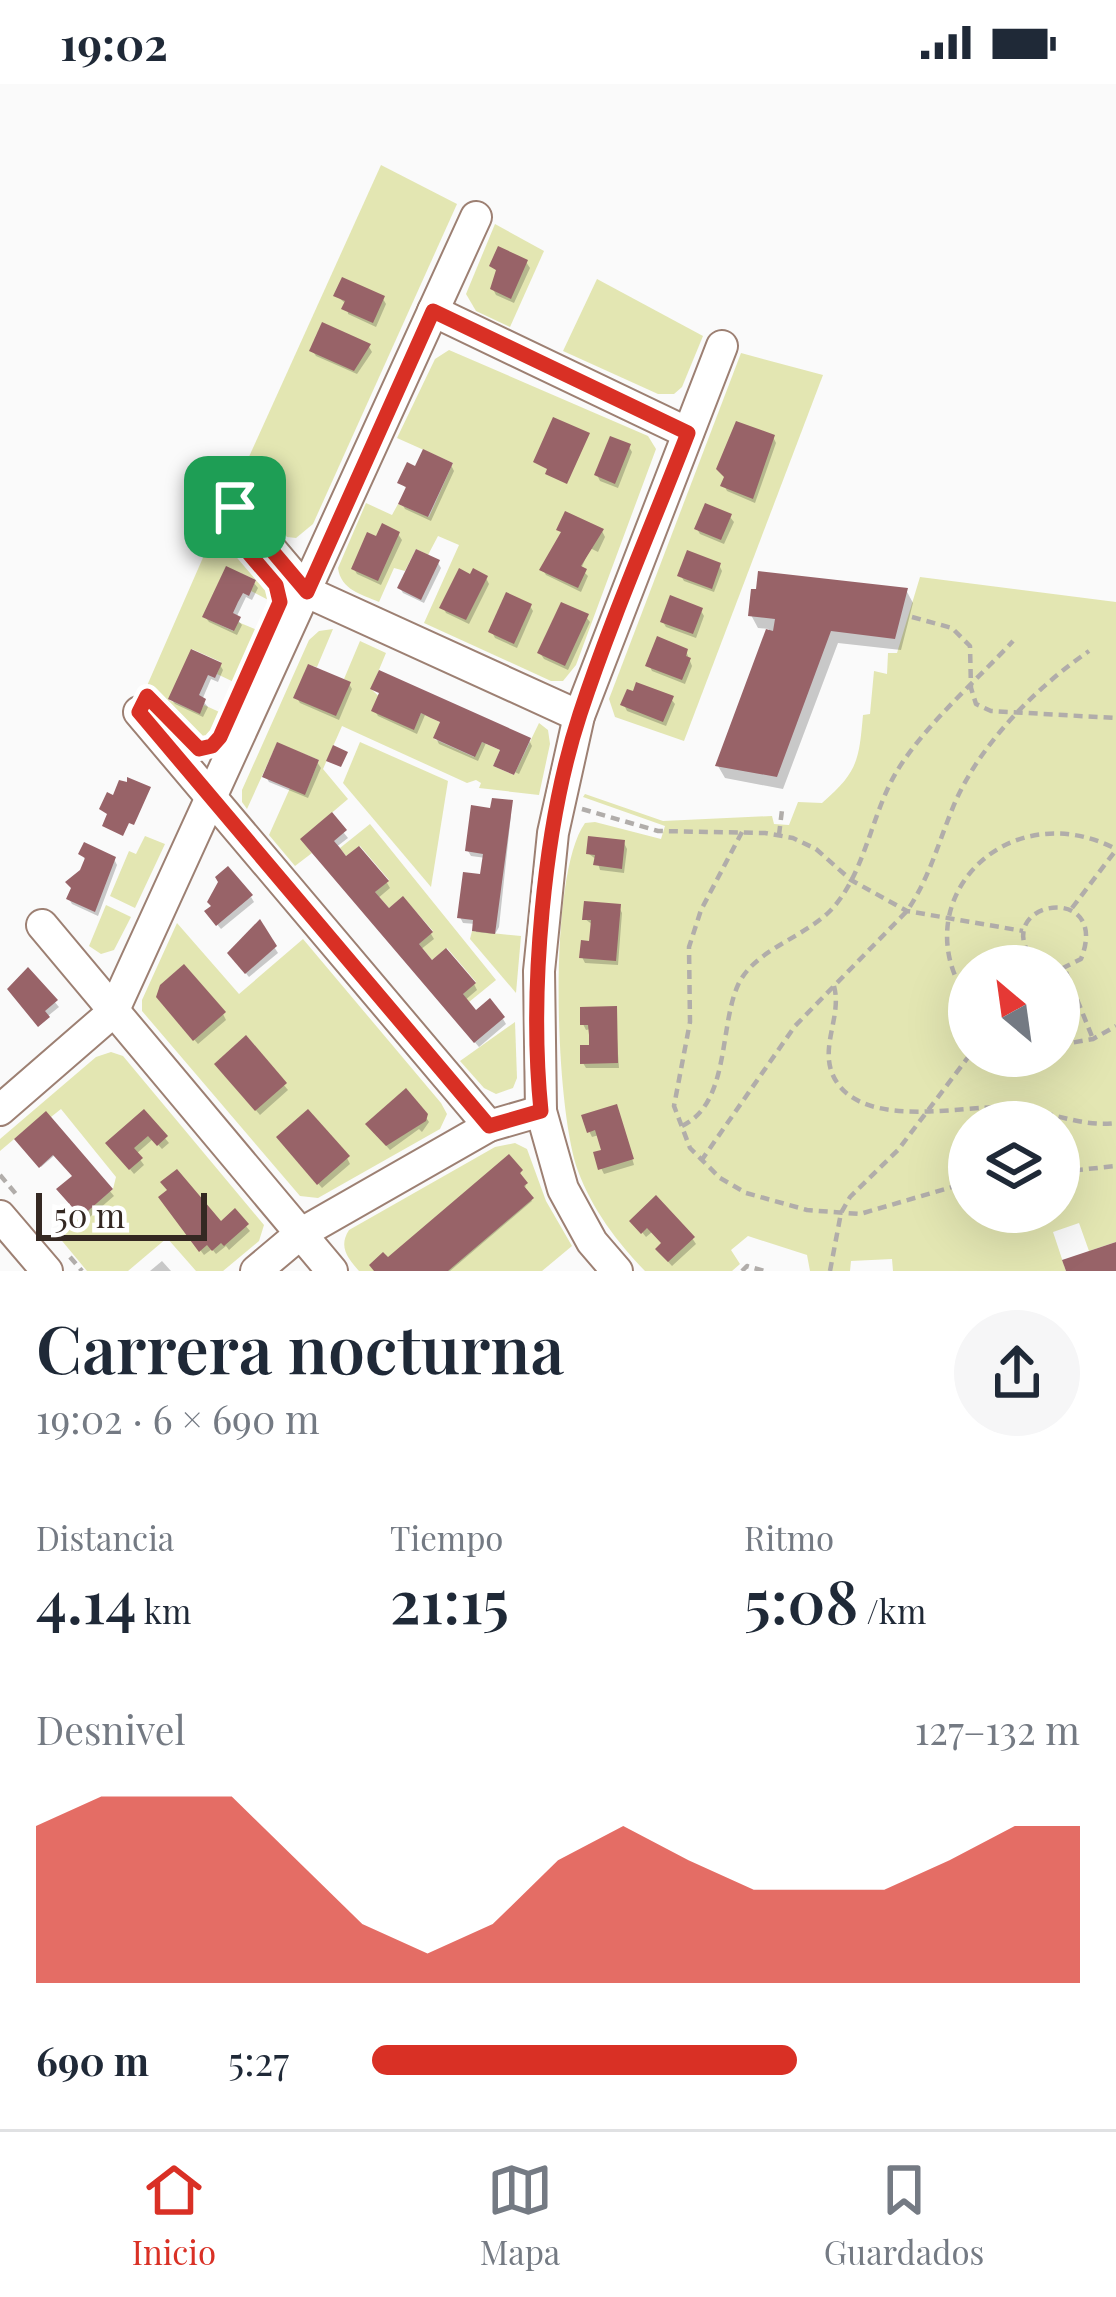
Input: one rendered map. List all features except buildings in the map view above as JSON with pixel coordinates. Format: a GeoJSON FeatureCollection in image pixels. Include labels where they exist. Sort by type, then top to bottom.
{"type":"FeatureCollection","features":[{"type":"Feature","properties":{"kind":"street"},"geometry":{"type":"LineString","coordinates":[[0,1110],[113,1012],[476,217]]}},
{"type":"Feature","properties":{"kind":"street"},"geometry":{"type":"LineString","coordinates":[[433,311],[688,433]]}},
{"type":"Feature","properties":{"kind":"street"},"geometry":{"type":"LineString","coordinates":[[617,1271],[592,1242],[563,1189],[541,1111],[539,971],[553,832],[579,716],[722,346]]}},
{"type":"Feature","properties":{"kind":"street"},"geometry":{"type":"LineString","coordinates":[[235,507],[307,592],[579,716]]}},
{"type":"Feature","properties":{"kind":"street"},"geometry":{"type":"LineString","coordinates":[[139,712],[489,1126]]}},
{"type":"Feature","properties":{"kind":"street"},"geometry":{"type":"LineString","coordinates":[[42,925],[332,1271]]}},
{"type":"Feature","properties":{"kind":"street"},"geometry":{"type":"LineString","coordinates":[[256,1271],[300,1234],[489,1126],[541,1111]]}},
{"type":"Feature","properties":{"kind":"street"},"geometry":{"type":"LineString","coordinates":[[0,1216],[46,1271]]}},
{"type":"Feature","properties":{"kind":"path"},"geometry":{"type":"LineString","coordinates":[[912,617],[939,622],[970,646],[976,704],[991,711],[1116,718]]}},
{"type":"Feature","properties":{"kind":"path"},"geometry":{"type":"LineString","coordinates":[[681,1126],[694,1120],[714,1081],[738,983],[756,962],[832,910],[851,880],[896,773],[1013,641]]}},
{"type":"Feature","properties":{"kind":"path"},"geometry":{"type":"LineString","coordinates":[[700,1161],[785,1040],[919,894],[971,772],[1020,711],[1061,670],[1089,651]]}},
{"type":"Feature","properties":{"kind":"path"},"geometry":{"type":"LineString","coordinates":[[574,823],[578,808],[658,831],[779,836],[816,849],[851,880],[907,911],[1023,931]]}},
{"type":"Feature","properties":{"kind":"path"},"geometry":{"type":"LineString","coordinates":[[779,836],[782,809]]}},
{"type":"Feature","properties":{"kind":"path"},"geometry":{"type":"LineString","coordinates":[[951,945],[950,920],[957,894],[991,852],[1014,839],[1067,831],[1116,849],[1071,910]]}},
{"type":"Feature","properties":{"kind":"path"},"geometry":{"type":"LineString","coordinates":[[742,832],[700,910],[689,947],[689,1022],[674,1106],[700,1161],[746,1193],[806,1210],[860,1214],[948,1188]]}},
{"type":"Feature","properties":{"kind":"path"},"geometry":{"type":"LineString","coordinates":[[1024,945],[1023,931],[1030,917],[1042,908],[1057,906],[1071,910],[1084,923],[1088,942],[1080,960]]}},
{"type":"Feature","properties":{"kind":"path"},"geometry":{"type":"LineString","coordinates":[[834,986],[837,998],[827,1056],[840,1088],[854,1099],[925,1113],[1008,1107],[1116,1123]]}},
{"type":"Feature","properties":{"kind":"path"},"geometry":{"type":"LineString","coordinates":[[1080,1010],[1093,1039]]}},
{"type":"Feature","properties":{"kind":"path"},"geometry":{"type":"LineString","coordinates":[[1080,1041],[1116,1026]]}},
{"type":"Feature","properties":{"kind":"path"},"geometry":{"type":"LineString","coordinates":[[830,1271],[841,1213],[850,1197],[898,1150],[953,1077]]}},
{"type":"Feature","properties":{"kind":"path"},"geometry":{"type":"LineString","coordinates":[[1080,1170],[1116,1166]]}},
{"type":"Feature","properties":{"kind":"path"},"geometry":{"type":"LineString","coordinates":[[742,1271],[747,1266],[764,1271]]}},
{"type":"Feature","properties":{"kind":"green space"},"geometry":{"type":"Polygon","coordinates":[[[381,165],[457,204],[313,524],[296,538],[287,537],[238,481],[381,165]]]}},
{"type":"Feature","properties":{"kind":"green space"},"geometry":{"type":"Polygon","coordinates":[[[495,224],[544,251],[510,327],[476,311],[466,294],[495,224]]]}},
{"type":"Feature","properties":{"kind":"green space"},"geometry":{"type":"Polygon","coordinates":[[[597,279],[703,336],[682,387],[674,394],[658,394],[563,351],[597,279]]]}},
{"type":"Feature","properties":{"kind":"green space"},"geometry":{"type":"Polygon","coordinates":[[[449,350],[648,436],[656,449],[576,665],[563,681],[551,681],[424,623],[459,545],[438,536],[428,555],[416,549],[405,571],[394,568],[379,602],[353,590],[340,575],[338,568],[366,503],[392,515],[398,504],[429,517],[453,463],[397,438],[435,359],[449,350]]]}},
{"type":"Feature","properties":{"kind":"green space"},"geometry":{"type":"Polygon","coordinates":[[[741,353],[823,375],[684,741],[615,717],[609,699],[741,353]]]}},
{"type":"Feature","properties":{"kind":"green space"},"geometry":{"type":"Polygon","coordinates":[[[219,521],[261,570],[274,603],[251,591],[256,580],[226,567],[203,617],[233,631],[238,622],[262,632],[240,685],[217,674],[221,662],[192,649],[169,700],[199,713],[204,705],[226,715],[217,735],[199,742],[146,688],[219,521]]]}},
{"type":"Feature","properties":{"kind":"green space"},"geometry":{"type":"Polygon","coordinates":[[[920,577],[1116,602],[1116,1242],[1089,1251],[1080,1226],[1080,1101],[948,1101],[948,1233],[1053,1233],[1066,1271],[893,1271],[892,1259],[851,1261],[850,1271],[810,1271],[807,1255],[748,1236],[731,1250],[740,1264],[732,1271],[645,1271],[590,1199],[570,1140],[560,1047],[560,940],[573,851],[585,823],[661,839],[665,826],[583,797],[663,821],[772,816],[774,824],[789,825],[798,802],[822,803],[850,773],[858,754],[863,715],[870,714],[874,671],[887,674],[888,653],[897,653],[920,577]]]}},
{"type":"Feature","properties":{"kind":"green space"},"geometry":{"type":"Polygon","coordinates":[[[333,629],[317,667],[308,665],[294,698],[336,715],[360,641],[386,653],[371,689],[414,729],[421,713],[440,722],[434,739],[474,757],[482,742],[500,750],[493,766],[514,775],[539,723],[548,730],[550,744],[539,795],[479,788],[481,783],[476,780],[467,783],[342,726],[323,769],[348,799],[301,839],[312,853],[295,866],[269,835],[290,788],[305,794],[319,760],[277,743],[247,809],[242,790],[309,640],[319,631],[333,629]]]}},
{"type":"Feature","properties":{"kind":"green space"},"geometry":{"type":"Polygon","coordinates":[[[360,742],[448,781],[431,887],[343,783],[360,742]]]}},
{"type":"Feature","properties":{"kind":"green space"},"geometry":{"type":"Polygon","coordinates":[[[370,824],[496,980],[469,1002],[463,994],[476,982],[447,948],[432,960],[419,944],[433,931],[403,897],[389,908],[375,892],[389,880],[360,846],[346,856],[340,848],[370,824]]]}},
{"type":"Feature","properties":{"kind":"green space"},"geometry":{"type":"Polygon","coordinates":[[[145,836],[165,844],[135,908],[110,896],[129,851],[136,854],[145,836]]]}},
{"type":"Feature","properties":{"kind":"green space"},"geometry":{"type":"Polygon","coordinates":[[[106,905],[131,917],[114,950],[101,954],[89,946],[106,905]]]}},
{"type":"Feature","properties":{"kind":"green space"},"geometry":{"type":"Polygon","coordinates":[[[177,923],[239,994],[303,939],[441,1103],[447,1114],[440,1129],[318,1198],[300,1196],[142,1011],[142,1000],[177,923]]]}},
{"type":"Feature","properties":{"kind":"green space"},"geometry":{"type":"Polygon","coordinates":[[[472,931],[521,936],[516,993],[470,939],[472,931]]]}},
{"type":"Feature","properties":{"kind":"green space"},"geometry":{"type":"Polygon","coordinates":[[[515,1022],[517,1078],[513,1088],[496,1094],[484,1088],[460,1061],[515,1022]]]}},
{"type":"Feature","properties":{"kind":"green space"},"geometry":{"type":"Polygon","coordinates":[[[111,1052],[123,1056],[264,1225],[259,1241],[223,1271],[196,1271],[167,1238],[128,1271],[87,1271],[58,1236],[113,1189],[116,1177],[61,1109],[51,1117],[46,1112],[0,1151],[0,1139],[96,1057],[111,1052]]]}},
{"type":"Feature","properties":{"kind":"green space"},"geometry":{"type":"Polygon","coordinates":[[[515,1143],[527,1149],[546,1201],[572,1246],[542,1271],[359,1271],[351,1262],[344,1247],[349,1230],[495,1147],[515,1143]]]}},
{"type":"Feature","properties":{"kind":"route"},"geometry":{"type":"LineString","coordinates":[[433,311],[688,433],[579,716],[564,778],[553,832],[539,971],[541,1111],[489,1126],[139,712],[147,696],[199,749],[212,746],[220,737],[280,602],[276,585],[223,523],[235,507],[307,592],[433,311]]}}]}
